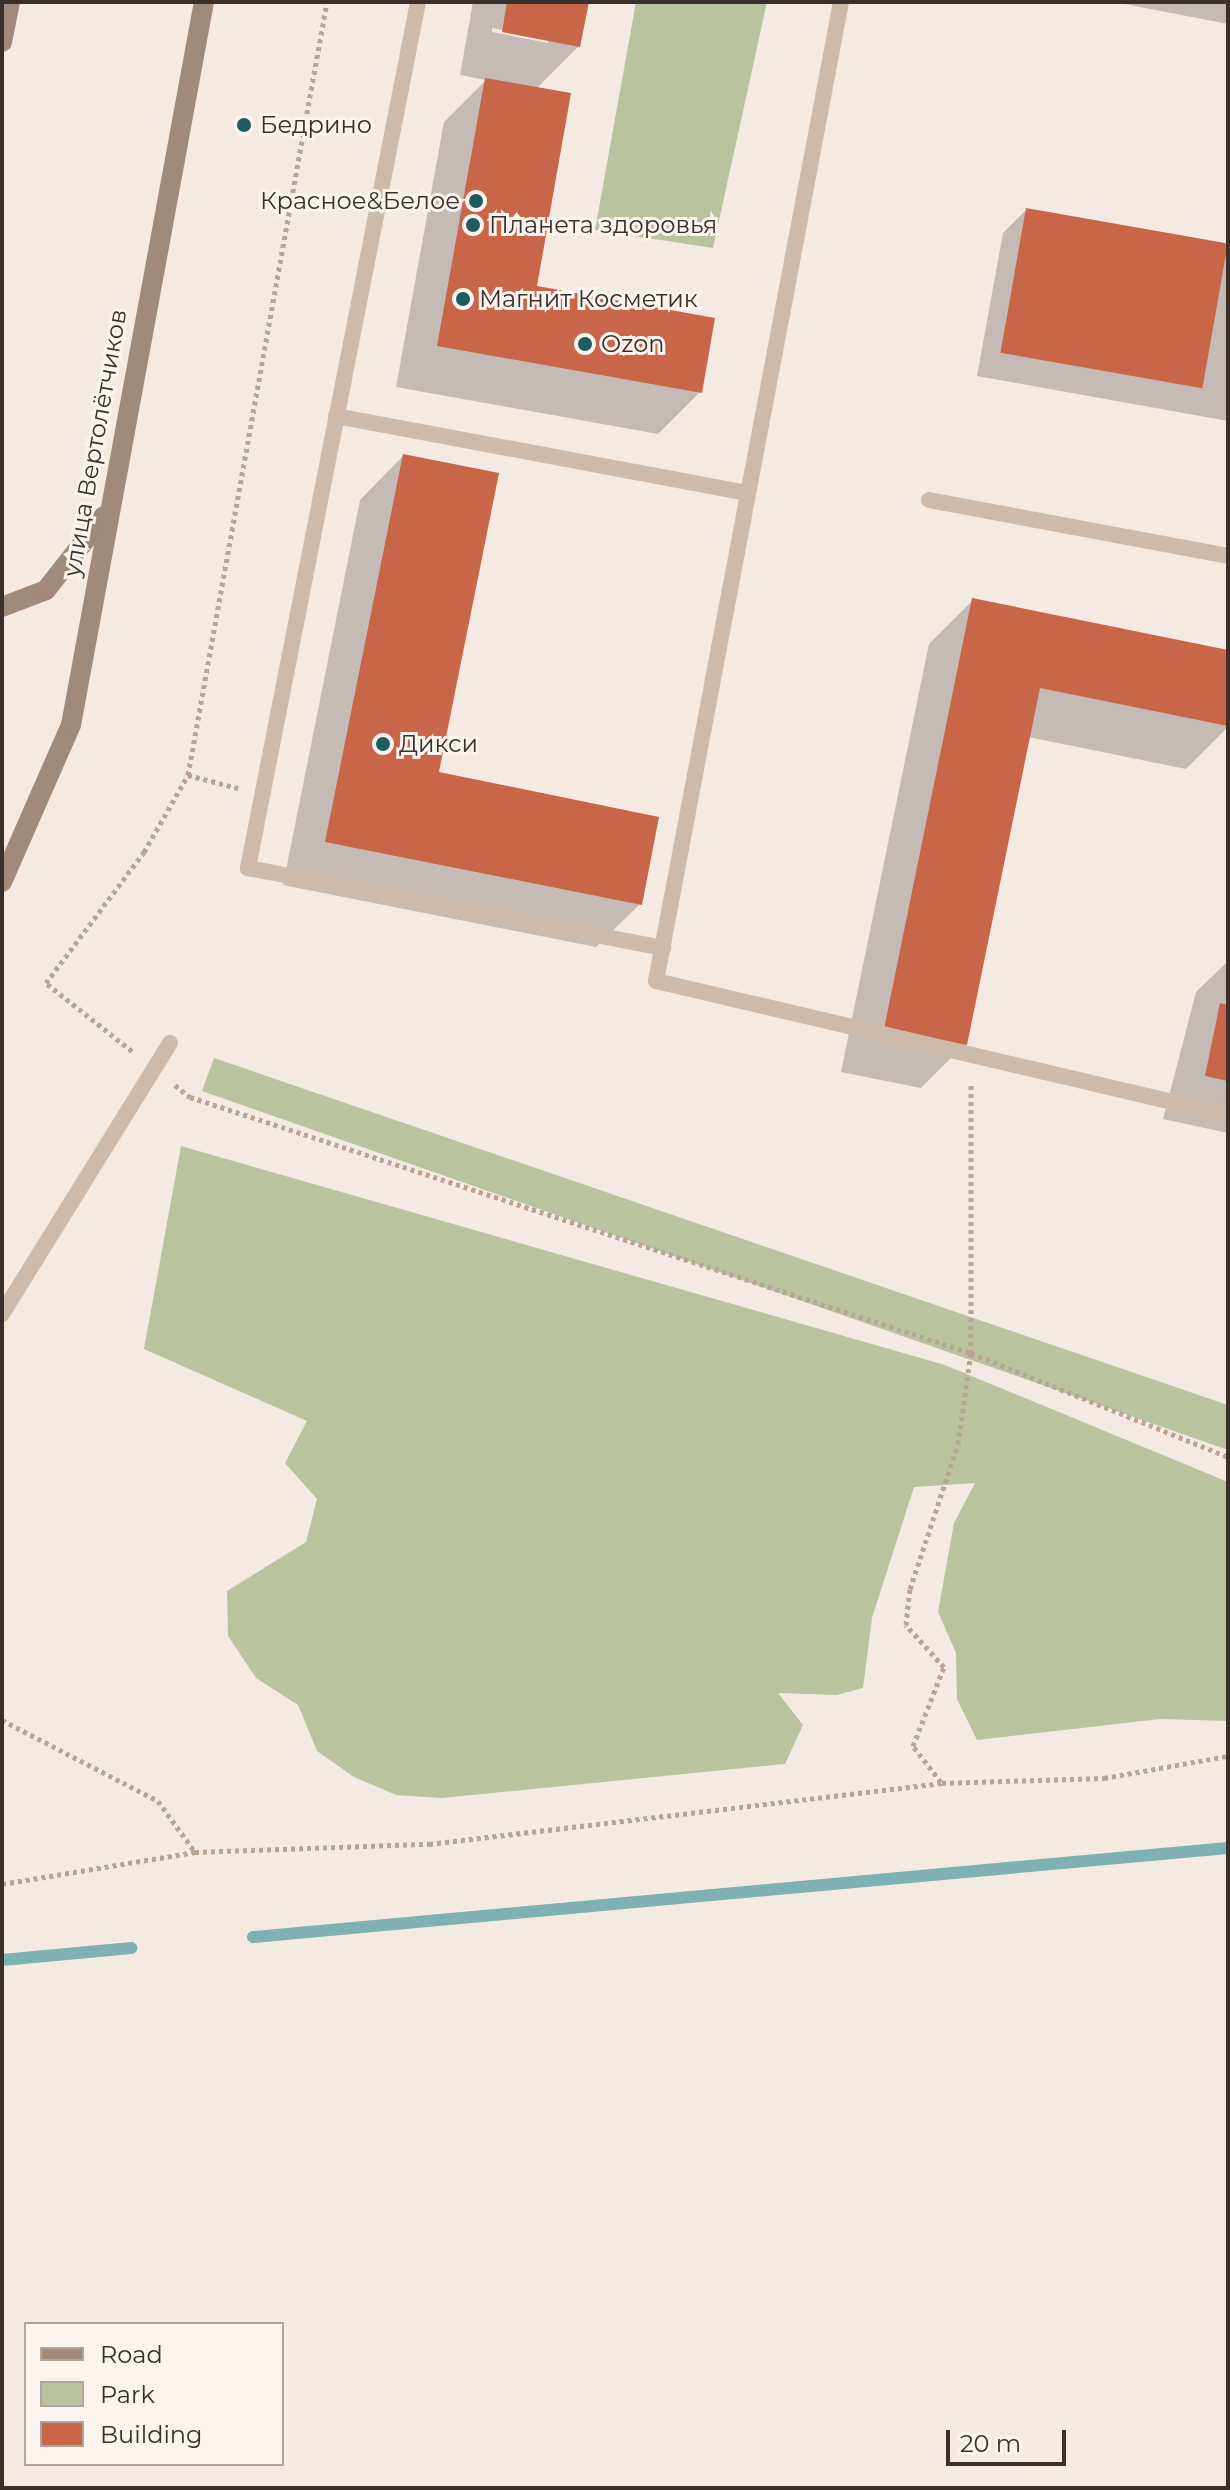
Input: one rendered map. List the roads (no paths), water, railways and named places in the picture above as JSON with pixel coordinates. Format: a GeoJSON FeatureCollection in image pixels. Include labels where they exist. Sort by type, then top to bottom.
{"type":"FeatureCollection","features":[{"type":"Feature","properties":{"kind":"main road"},"geometry":{"type":"LineString","coordinates":[[2,42],[10,2]]}},
{"type":"Feature","properties":{"kind":"main road","name":"улица Вертолётчиков"},"geometry":{"type":"LineString","coordinates":[[2,882],[68,734],[204,2]]}},
{"type":"Feature","properties":{"kind":"main road"},"geometry":{"type":"LineString","coordinates":[[2,607],[46,590],[109,509]]}},
{"type":"Feature","properties":{"kind":"main road"},"geometry":{"type":"LineString","coordinates":[[2,841],[25,826]]}},
{"type":"Feature","properties":{"kind":"lane"},"geometry":{"type":"LineString","coordinates":[[418,2],[248,868],[663,948]]}},
{"type":"Feature","properties":{"kind":"lane"},"geometry":{"type":"LineString","coordinates":[[841,2],[656,981],[970,1059],[1228,1115]]}},
{"type":"Feature","properties":{"kind":"lane"},"geometry":{"type":"LineString","coordinates":[[336,416],[748,493]]}},
{"type":"Feature","properties":{"kind":"lane"},"geometry":{"type":"LineString","coordinates":[[929,500],[1228,556]]}},
{"type":"Feature","properties":{"kind":"lane"},"geometry":{"type":"LineString","coordinates":[[2,1314],[170,1043]]}},
{"type":"Feature","properties":{"kind":"waterway"},"geometry":{"type":"LineString","coordinates":[[253,1937],[1228,1848]]}},
{"type":"Feature","properties":{"kind":"waterway"},"geometry":{"type":"LineString","coordinates":[[2,1960],[131,1948]]}},
{"type":"Feature","properties":{"kind":"place","name":"Бедрино"},"geometry":{"type":"Point","coordinates":[244,125]}},
{"type":"Feature","properties":{"kind":"place","name":"Красное&Белое"},"geometry":{"type":"Point","coordinates":[476,201]}},
{"type":"Feature","properties":{"kind":"place","name":"Планета здоровья"},"geometry":{"type":"Point","coordinates":[473,225]}},
{"type":"Feature","properties":{"kind":"place","name":"Магнит Косметик"},"geometry":{"type":"Point","coordinates":[463,299]}},
{"type":"Feature","properties":{"kind":"place","name":"Ozon"},"geometry":{"type":"Point","coordinates":[585,344]}},
{"type":"Feature","properties":{"kind":"place","name":"Дикси"},"geometry":{"type":"Point","coordinates":[383,744]}}]}
